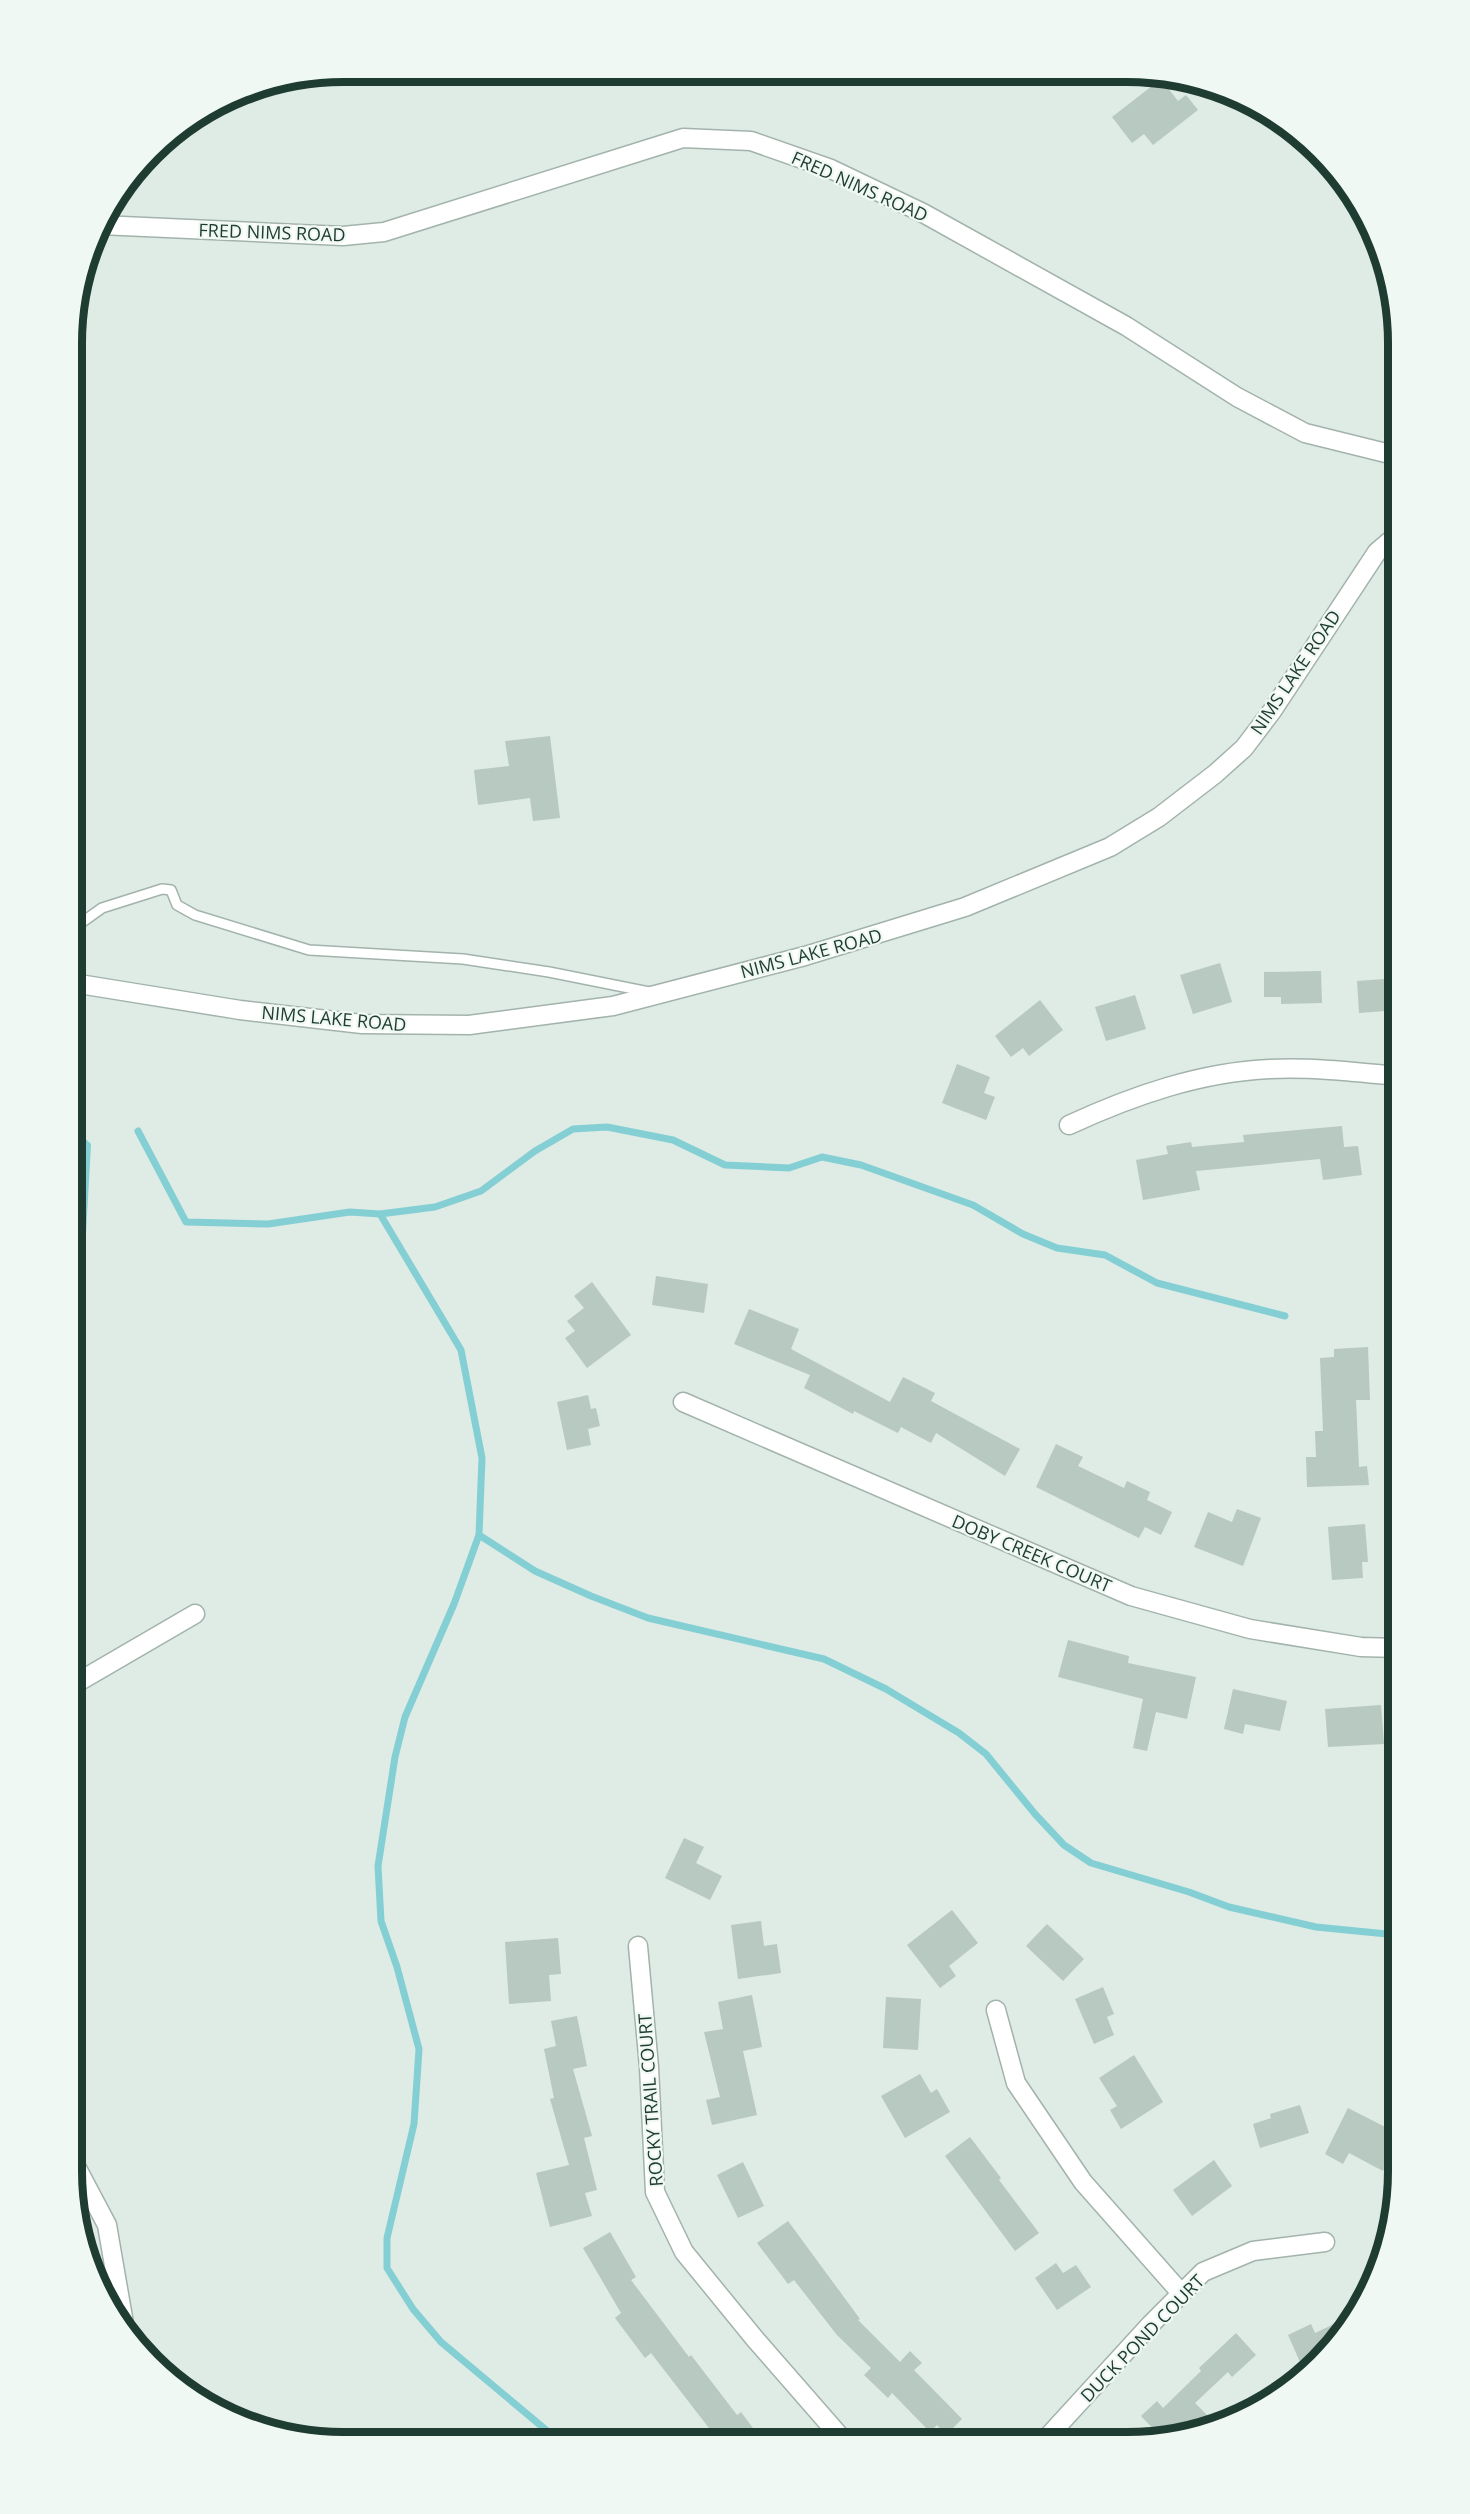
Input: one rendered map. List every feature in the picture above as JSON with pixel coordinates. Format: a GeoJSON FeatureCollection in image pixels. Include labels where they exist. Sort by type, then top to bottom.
{"type":"FeatureCollection","features":[{"type":"Feature","properties":{"kind":"street","name":"FRED NIMS ROAD"},"geometry":{"type":"LineString","coordinates":[[110,225],[342,236],[384,232],[646,147],[683,138],[751,141],[831,169],[923,213],[1126,326],[1237,397],[1305,433],[1388,454]]}},
{"type":"Feature","properties":{"kind":"street","name":"NIMS LAKE ROAD"},"geometry":{"type":"LineString","coordinates":[[82,983],[240,1010],[362,1024],[469,1025],[613,1006],[805,956],[965,907],[1110,848],[1159,817],[1215,774],[1244,748],[1272,711],[1377,552],[1388,543]]}},
{"type":"Feature","properties":{"kind":"street"},"geometry":{"type":"LineString","coordinates":[[1069,1125],[1107,1107],[1167,1087],[1221,1075],[1271,1069],[1388,1075]]}},
{"type":"Feature","properties":{"kind":"street","name":"DOBY CREEK COURT"},"geometry":{"type":"LineString","coordinates":[[683,1402],[1131,1596],[1250,1629],[1361,1647],[1388,1648]]}},
{"type":"Feature","properties":{"kind":"street"},"geometry":{"type":"LineString","coordinates":[[82,1680],[195,1614]]}},
{"type":"Feature","properties":{"kind":"street","name":"ROCKY TRAIL COURT"},"geometry":{"type":"LineString","coordinates":[[638,1946],[649,2067],[655,2192],[684,2252],[836,2432]]}},
{"type":"Feature","properties":{"kind":"street"},"geometry":{"type":"LineString","coordinates":[[996,2010],[1016,2084],[1083,2182],[1181,2294]]}},
{"type":"Feature","properties":{"kind":"street"},"geometry":{"type":"LineString","coordinates":[[82,2179],[107,2225],[121,2308]]}},
{"type":"Feature","properties":{"kind":"street","name":"DUCK POND COURT"},"geometry":{"type":"LineString","coordinates":[[1052,2432],[1203,2272],[1253,2251],[1325,2242]]}},
{"type":"Feature","properties":{"kind":"lane"},"geometry":{"type":"LineString","coordinates":[[82,922],[102,908],[162,889],[171,890],[177,905],[195,915],[309,950],[462,959],[549,972],[657,994]]}},
{"type":"Feature","properties":{"kind":"water"},"geometry":{"type":"Polygon","coordinates":[[[82,1136],[91,1144],[84,1270],[82,1270],[82,1136]]]}},
{"type":"Feature","properties":{"kind":"building"},"geometry":{"type":"Polygon","coordinates":[[[1154,84],[1166,86],[1178,101],[1186,95],[1198,110],[1153,145],[1144,134],[1132,143],[1112,117],[1154,84]]]}},
{"type":"Feature","properties":{"kind":"building"},"geometry":{"type":"Polygon","coordinates":[[[550,736],[560,818],[533,821],[530,798],[478,805],[474,770],[509,766],[505,741],[550,736]]]}},
{"type":"Feature","properties":{"kind":"building"},"geometry":{"type":"Polygon","coordinates":[[[1220,963],[1232,1002],[1193,1014],[1180,975],[1220,963]]]}},
{"type":"Feature","properties":{"kind":"building"},"geometry":{"type":"Polygon","coordinates":[[[1321,971],[1322,1003],[1281,1004],[1281,997],[1264,997],[1264,972],[1321,971]]]}},
{"type":"Feature","properties":{"kind":"building"},"geometry":{"type":"Polygon","coordinates":[[[1388,979],[1388,1011],[1359,1013],[1357,981],[1388,979]]]}},
{"type":"Feature","properties":{"kind":"building"},"geometry":{"type":"Polygon","coordinates":[[[1135,995],[1146,1029],[1106,1041],[1095,1007],[1135,995]]]}},
{"type":"Feature","properties":{"kind":"building"},"geometry":{"type":"Polygon","coordinates":[[[1040,1000],[1063,1030],[1029,1056],[1023,1048],[1011,1057],[995,1036],[1040,1000]]]}},
{"type":"Feature","properties":{"kind":"building"},"geometry":{"type":"Polygon","coordinates":[[[957,1064],[990,1077],[984,1093],[995,1097],[986,1120],[942,1103],[957,1064]]]}},
{"type":"Feature","properties":{"kind":"building"},"geometry":{"type":"Polygon","coordinates":[[[1342,1126],[1344,1147],[1358,1146],[1362,1175],[1323,1180],[1320,1159],[1196,1171],[1200,1190],[1143,1200],[1136,1160],[1168,1154],[1166,1146],[1191,1142],[1192,1147],[1244,1142],[1243,1135],[1342,1126]]]}},
{"type":"Feature","properties":{"kind":"building"},"geometry":{"type":"Polygon","coordinates":[[[656,1276],[708,1284],[704,1313],[652,1305],[656,1276]]]}},
{"type":"Feature","properties":{"kind":"building"},"geometry":{"type":"Polygon","coordinates":[[[592,1282],[631,1335],[587,1368],[565,1338],[575,1331],[567,1321],[584,1308],[574,1296],[592,1282]]]}},
{"type":"Feature","properties":{"kind":"building"},"geometry":{"type":"Polygon","coordinates":[[[749,1309],[799,1329],[791,1349],[890,1402],[903,1377],[935,1393],[931,1401],[1020,1449],[1005,1476],[936,1433],[931,1443],[901,1427],[898,1433],[854,1411],[853,1414],[804,1388],[810,1375],[734,1344],[749,1309]]]}},
{"type":"Feature","properties":{"kind":"building"},"geometry":{"type":"Polygon","coordinates":[[[1368,1347],[1370,1400],[1356,1400],[1359,1467],[1367,1466],[1369,1485],[1307,1487],[1306,1457],[1316,1457],[1315,1431],[1323,1431],[1320,1358],[1334,1357],[1334,1349],[1368,1347]]]}},
{"type":"Feature","properties":{"kind":"building"},"geometry":{"type":"Polygon","coordinates":[[[588,1395],[591,1409],[596,1408],[600,1426],[588,1429],[591,1445],[567,1450],[557,1402],[588,1395]]]}},
{"type":"Feature","properties":{"kind":"building"},"geometry":{"type":"Polygon","coordinates":[[[1056,1444],[1083,1457],[1078,1466],[1124,1488],[1127,1481],[1150,1492],[1147,1500],[1172,1512],[1161,1535],[1145,1527],[1139,1538],[1036,1487],[1056,1444]]]}},
{"type":"Feature","properties":{"kind":"building"},"geometry":{"type":"Polygon","coordinates":[[[1237,1509],[1261,1518],[1243,1566],[1194,1547],[1208,1512],[1232,1522],[1237,1509]]]}},
{"type":"Feature","properties":{"kind":"building"},"geometry":{"type":"Polygon","coordinates":[[[1365,1524],[1368,1562],[1362,1562],[1363,1578],[1332,1580],[1328,1527],[1365,1524]]]}},
{"type":"Feature","properties":{"kind":"building"},"geometry":{"type":"Polygon","coordinates":[[[1068,1640],[1129,1656],[1128,1663],[1196,1677],[1187,1719],[1156,1712],[1147,1751],[1133,1748],[1143,1699],[1058,1677],[1068,1640]]]}},
{"type":"Feature","properties":{"kind":"building"},"geometry":{"type":"Polygon","coordinates":[[[1233,1689],[1287,1701],[1280,1731],[1245,1724],[1243,1734],[1224,1729],[1233,1689]]]}},
{"type":"Feature","properties":{"kind":"building"},"geometry":{"type":"Polygon","coordinates":[[[1381,1705],[1384,1744],[1328,1747],[1325,1709],[1381,1705]]]}},
{"type":"Feature","properties":{"kind":"building"},"geometry":{"type":"Polygon","coordinates":[[[684,1838],[704,1847],[696,1863],[722,1876],[710,1900],[665,1878],[684,1838]]]}},
{"type":"Feature","properties":{"kind":"building"},"geometry":{"type":"Polygon","coordinates":[[[952,1910],[978,1943],[949,1966],[956,1976],[940,1988],[907,1945],[952,1910]]]}},
{"type":"Feature","properties":{"kind":"building"},"geometry":{"type":"Polygon","coordinates":[[[761,1921],[764,1946],[777,1944],[781,1973],[738,1979],[731,1925],[761,1921]]]}},
{"type":"Feature","properties":{"kind":"building"},"geometry":{"type":"Polygon","coordinates":[[[1047,1924],[1084,1959],[1063,1981],[1026,1946],[1047,1924]]]}},
{"type":"Feature","properties":{"kind":"building"},"geometry":{"type":"Polygon","coordinates":[[[558,1938],[561,1974],[549,1975],[551,2001],[509,2004],[505,1942],[558,1938]]]}},
{"type":"Feature","properties":{"kind":"building"},"geometry":{"type":"Polygon","coordinates":[[[1103,1987],[1114,2014],[1107,2017],[1114,2035],[1094,2044],[1075,1999],[1103,1987]]]}},
{"type":"Feature","properties":{"kind":"building"},"geometry":{"type":"Polygon","coordinates":[[[752,1995],[762,2047],[743,2051],[757,2115],[712,2125],[706,2100],[720,2097],[704,2032],[723,2029],[718,2002],[752,1995]]]}},
{"type":"Feature","properties":{"kind":"building"},"geometry":{"type":"Polygon","coordinates":[[[886,1997],[921,1999],[918,2050],[883,2048],[886,1997]]]}},
{"type":"Feature","properties":{"kind":"building"},"geometry":{"type":"Polygon","coordinates":[[[577,2016],[587,2066],[573,2069],[592,2136],[584,2138],[597,2190],[585,2193],[592,2216],[550,2227],[536,2173],[569,2165],[550,2099],[554,2098],[544,2049],[556,2046],[551,2021],[577,2016]]]}},
{"type":"Feature","properties":{"kind":"building"},"geometry":{"type":"Polygon","coordinates":[[[1134,2055],[1163,2102],[1121,2129],[1110,2110],[1117,2106],[1099,2078],[1134,2055]]]}},
{"type":"Feature","properties":{"kind":"building"},"geometry":{"type":"Polygon","coordinates":[[[920,2074],[931,2093],[937,2089],[950,2112],[905,2138],[881,2096],[920,2074]]]}},
{"type":"Feature","properties":{"kind":"building"},"geometry":{"type":"Polygon","coordinates":[[[1300,2105],[1309,2133],[1260,2148],[1253,2124],[1271,2118],[1270,2114],[1300,2105]]]}},
{"type":"Feature","properties":{"kind":"building"},"geometry":{"type":"Polygon","coordinates":[[[1348,2108],[1388,2128],[1388,2160],[1383,2171],[1349,2153],[1343,2164],[1325,2154],[1348,2108]]]}},
{"type":"Feature","properties":{"kind":"building"},"geometry":{"type":"Polygon","coordinates":[[[970,2137],[1039,2233],[1015,2251],[945,2156],[970,2137]]]}},
{"type":"Feature","properties":{"kind":"building"},"geometry":{"type":"Polygon","coordinates":[[[1214,2160],[1232,2186],[1192,2216],[1173,2190],[1214,2160]]]}},
{"type":"Feature","properties":{"kind":"building"},"geometry":{"type":"Polygon","coordinates":[[[743,2162],[764,2206],[738,2218],[717,2175],[743,2162]]]}},
{"type":"Feature","properties":{"kind":"building"},"geometry":{"type":"Polygon","coordinates":[[[788,2221],[860,2319],[858,2320],[900,2362],[910,2351],[922,2363],[914,2370],[962,2419],[949,2432],[943,2432],[937,2425],[930,2432],[892,2393],[888,2398],[864,2375],[871,2368],[837,2335],[794,2280],[788,2284],[757,2243],[788,2221]]]}},
{"type":"Feature","properties":{"kind":"building"},"geometry":{"type":"Polygon","coordinates":[[[610,2232],[636,2277],[631,2280],[689,2357],[691,2355],[737,2415],[741,2412],[753,2428],[748,2432],[712,2432],[651,2353],[645,2358],[615,2318],[621,2313],[583,2248],[610,2232]]]}},
{"type":"Feature","properties":{"kind":"building"},"geometry":{"type":"Polygon","coordinates":[[[1056,2263],[1063,2273],[1076,2265],[1091,2287],[1057,2310],[1035,2278],[1056,2263]]]}},
{"type":"Feature","properties":{"kind":"building"},"geometry":{"type":"Polygon","coordinates":[[[1336,2323],[1337,2325],[1301,2365],[1288,2335],[1311,2324],[1315,2333],[1336,2323]]]}},
{"type":"Feature","properties":{"kind":"building"},"geometry":{"type":"Polygon","coordinates":[[[1236,2333],[1256,2355],[1232,2377],[1228,2372],[1195,2403],[1210,2418],[1154,2430],[1141,2416],[1157,2401],[1163,2408],[1201,2371],[1199,2368],[1236,2333]]]}},
{"type":"Feature","properties":{"kind":"waterway"},"geometry":{"type":"LineString","coordinates":[[138,1131],[186,1222],[268,1224],[350,1212],[380,1214],[435,1207],[481,1191],[535,1151],[573,1129],[607,1127],[673,1140],[725,1165],[789,1168],[822,1157],[861,1165],[973,1205],[1023,1234],[1057,1248],[1105,1255],[1157,1283],[1285,1316]]}},
{"type":"Feature","properties":{"kind":"waterway"},"geometry":{"type":"LineString","coordinates":[[380,1214],[461,1350],[482,1458],[479,1535],[454,1604],[405,1717],[395,1757],[378,1866],[381,1921],[397,1967],[419,2049],[414,2124],[387,2238],[387,2268],[413,2309],[441,2342],[548,2432]]}},
{"type":"Feature","properties":{"kind":"waterway"},"geometry":{"type":"LineString","coordinates":[[479,1535],[535,1571],[648,1618],[824,1659],[886,1689],[959,1733],[986,1754],[1035,1814],[1064,1845],[1091,1863],[1189,1892],[1229,1907],[1316,1927],[1388,1934]]}}]}
